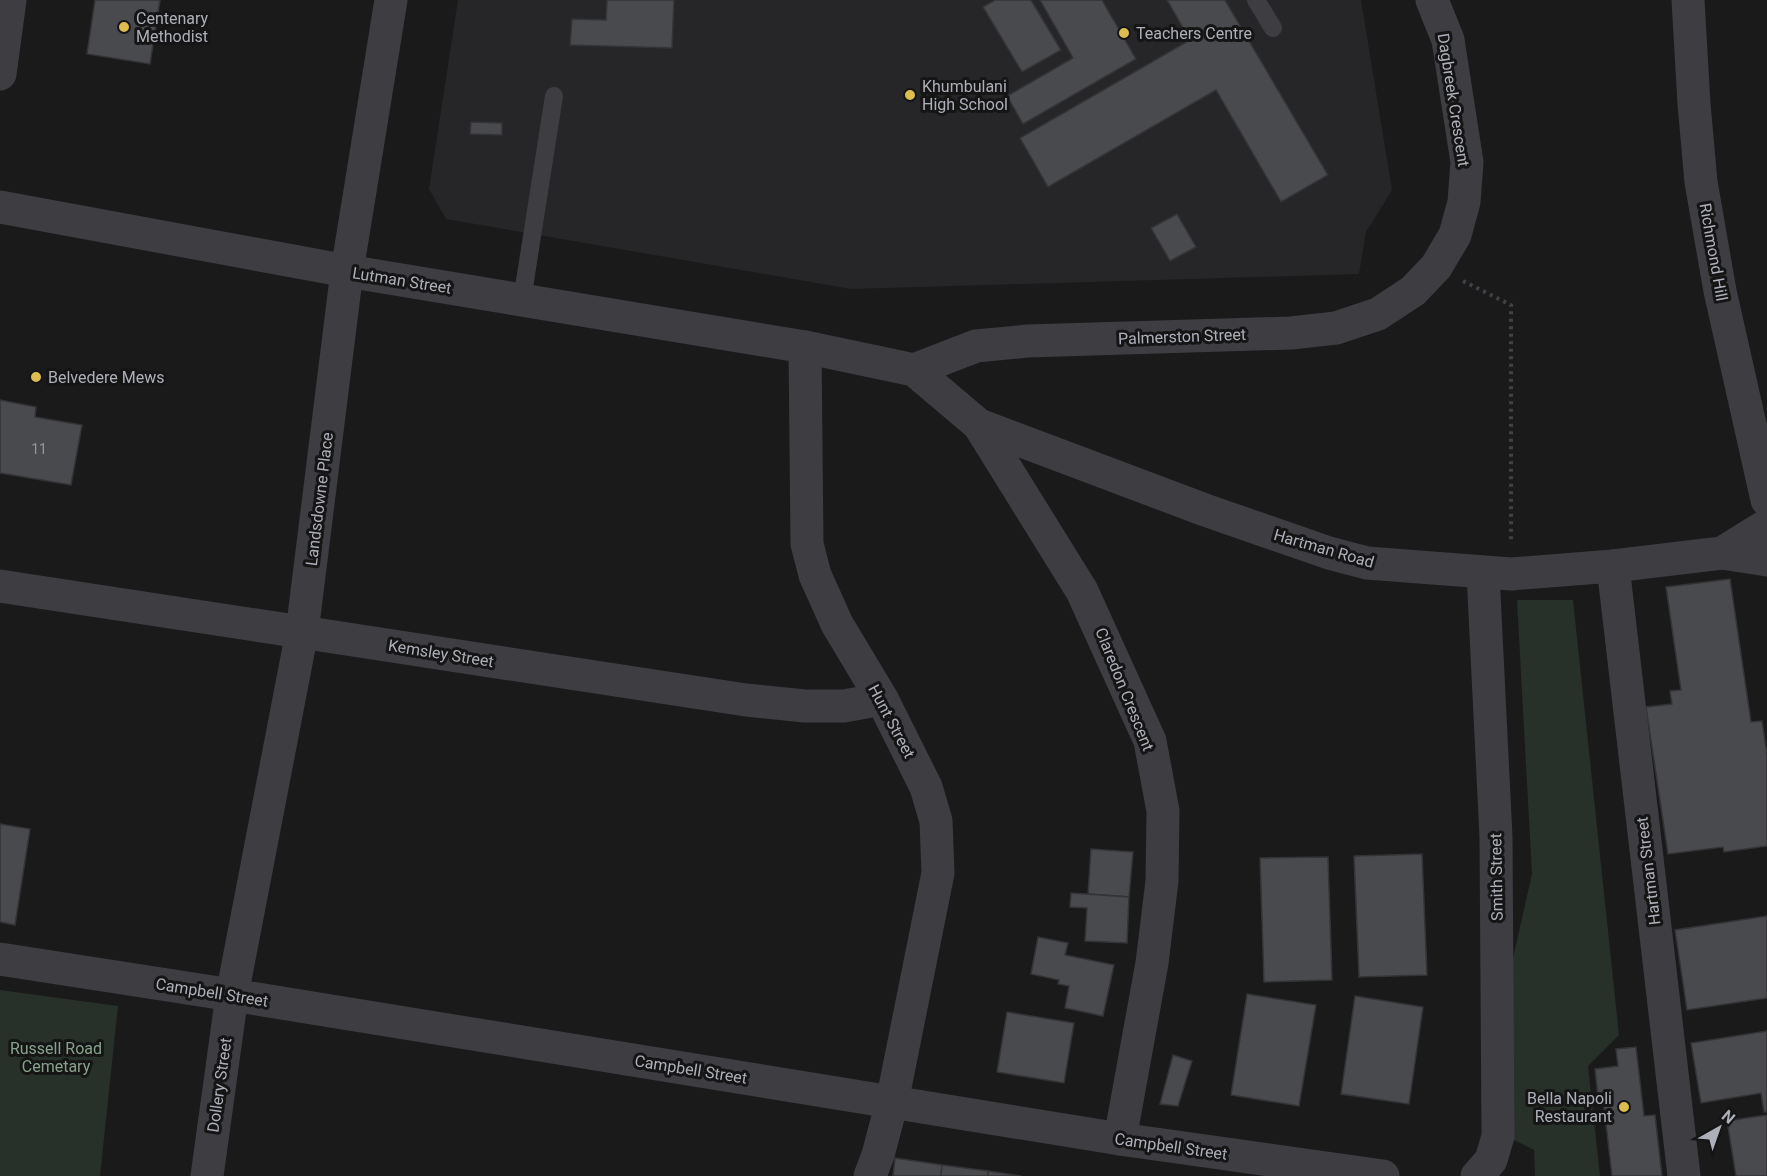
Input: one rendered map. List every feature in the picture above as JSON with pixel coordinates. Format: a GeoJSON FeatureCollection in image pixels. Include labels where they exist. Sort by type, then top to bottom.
{"type":"FeatureCollection","features":[{"type":"Feature","properties":{"kind":"street"},"geometry":{"type":"LineString","coordinates":[[0,74],[10,0]]}},
{"type":"Feature","properties":{"kind":"street","name":"Landsdowne Place"},"geometry":{"type":"LineString","coordinates":[[232,995],[302,632],[347,271],[391,0]]}},
{"type":"Feature","properties":{"kind":"street","name":"Dagbreek Crescent"},"geometry":{"type":"LineString","coordinates":[[1432,0],[1448,40],[1467,162],[1464,202],[1455,235],[1436,267]]}},
{"type":"Feature","properties":{"kind":"street","name":"Richmond Hill"},"geometry":{"type":"LineString","coordinates":[[1688,0],[1701,182],[1720,291],[1767,500]]}},
{"type":"Feature","properties":{"kind":"street","name":"Lutman Street"},"geometry":{"type":"LineString","coordinates":[[0,207],[347,271],[805,347]]}},
{"type":"Feature","properties":{"kind":"street","name":"Palmerston Street"},"geometry":{"type":"LineString","coordinates":[[914,370],[976,346],[1028,342],[1291,333],[1336,328],[1378,314],[1413,291],[1436,267]]}},
{"type":"Feature","properties":{"kind":"street"},"geometry":{"type":"LineString","coordinates":[[805,347],[914,370]]}},
{"type":"Feature","properties":{"kind":"street","name":"Hunt Street"},"geometry":{"type":"LineString","coordinates":[[805,347],[807,544],[815,575],[837,624],[882,699],[926,787],[936,821],[938,873],[892,1101]]}},
{"type":"Feature","properties":{"kind":"street","name":"Claredon Crescent"},"geometry":{"type":"LineString","coordinates":[[914,370],[979,425],[1082,591],[1150,741],[1163,811],[1162,881],[1152,963],[1120,1139]]}},
{"type":"Feature","properties":{"kind":"street","name":"Hartman Road"},"geometry":{"type":"LineString","coordinates":[[979,425],[1205,510],[1329,553],[1368,563],[1497,573],[1613,566],[1722,553],[1767,560]]}},
{"type":"Feature","properties":{"kind":"street","name":"Hartman Road"},"geometry":{"type":"LineString","coordinates":[[1722,553],[1767,525]]}},
{"type":"Feature","properties":{"kind":"street","name":"Hartman Street"},"geometry":{"type":"LineString","coordinates":[[1613,566],[1683,1176]]}},
{"type":"Feature","properties":{"kind":"street","name":"Smith Street"},"geometry":{"type":"LineString","coordinates":[[1477,1176],[1491,1161],[1498,1136],[1497,573]]}},
{"type":"Feature","properties":{"kind":"street","name":"Kemsley Street"},"geometry":{"type":"LineString","coordinates":[[0,586],[746,700],[805,706],[834,706],[882,699]]}},
{"type":"Feature","properties":{"kind":"street","name":"Campbell Street"},"geometry":{"type":"LineString","coordinates":[[0,959],[1120,1139],[1383,1176]]}},
{"type":"Feature","properties":{"kind":"street","name":"Dollery Street"},"geometry":{"type":"LineString","coordinates":[[207,1176],[232,995]]}},
{"type":"Feature","properties":{"kind":"street"},"geometry":{"type":"LineString","coordinates":[[870,1176],[892,1101]]}},
{"type":"Feature","properties":{"kind":"lane"},"geometry":{"type":"LineString","coordinates":[[1256,0],[1273,28]]}},
{"type":"Feature","properties":{"kind":"lane"},"geometry":{"type":"LineString","coordinates":[[522,300],[554,96]]}},
{"type":"Feature","properties":{"kind":"path"},"geometry":{"type":"LineString","coordinates":[[1436,267],[1511,305],[1497,573]]}},
{"type":"Feature","properties":{"kind":"shaded area","name":"Khumbulani High School"},"geometry":{"type":"Polygon","coordinates":[[[458,0],[1361,0],[1392,190],[1366,232],[1359,274],[851,289],[446,219],[429,189],[458,0]]]}},
{"type":"Feature","properties":{"kind":"green space"},"geometry":{"type":"Polygon","coordinates":[[[1517,600],[1573,600],[1619,1035],[1588,1066],[1600,1176],[1535,1176],[1534,1150],[1510,1138],[1513,958],[1532,874],[1517,600]]]}},
{"type":"Feature","properties":{"kind":"green space","name":"Russell Road Cemetary"},"geometry":{"type":"Polygon","coordinates":[[[0,990],[118,1006],[100,1176],[0,1176],[0,990]]]}},
{"type":"Feature","properties":{"kind":"building","name":"Centenary Methodist"},"geometry":{"type":"Polygon","coordinates":[[[95,0],[160,0],[150,64],[87,54],[95,0]]]}},
{"type":"Feature","properties":{"kind":"building"},"geometry":{"type":"Polygon","coordinates":[[[607,0],[674,0],[672,48],[570,45],[572,19],[606,20],[607,0]]]}},
{"type":"Feature","properties":{"kind":"building"},"geometry":{"type":"Polygon","coordinates":[[[995,0],[1031,0],[1061,50],[1022,72],[983,7],[995,0]]]}},
{"type":"Feature","properties":{"kind":"building"},"geometry":{"type":"Polygon","coordinates":[[[1040,0],[1102,0],[1136,59],[1023,124],[1007,96],[1073,58],[1040,0]]]}},
{"type":"Feature","properties":{"kind":"building"},"geometry":{"type":"Polygon","coordinates":[[[1167,0],[1225,0],[1328,175],[1281,202],[1216,90],[1048,187],[1020,138],[1190,40],[1167,0]]]}},
{"type":"Feature","properties":{"kind":"building"},"geometry":{"type":"Polygon","coordinates":[[[471,122],[502,123],[502,135],[470,134],[471,122]]]}},
{"type":"Feature","properties":{"kind":"building"},"geometry":{"type":"Polygon","coordinates":[[[1177,214],[1196,247],[1170,261],[1151,228],[1177,214]]]}},
{"type":"Feature","properties":{"kind":"building"},"geometry":{"type":"Polygon","coordinates":[[[0,400],[36,407],[35,417],[82,425],[71,485],[0,473],[0,400]]]}},
{"type":"Feature","properties":{"kind":"building"},"geometry":{"type":"Polygon","coordinates":[[[1730,579],[1751,722],[1762,721],[1767,754],[1767,846],[1724,852],[1723,847],[1668,854],[1646,707],[1672,704],[1670,691],[1681,690],[1666,587],[1730,579]]]}},
{"type":"Feature","properties":{"kind":"building"},"geometry":{"type":"Polygon","coordinates":[[[0,824],[30,829],[15,925],[0,922],[0,824]]]}},
{"type":"Feature","properties":{"kind":"building"},"geometry":{"type":"Polygon","coordinates":[[[1091,849],[1133,852],[1129,897],[1088,894],[1091,849]]]}},
{"type":"Feature","properties":{"kind":"building"},"geometry":{"type":"Polygon","coordinates":[[[1422,854],[1427,975],[1359,977],[1354,856],[1422,854]]]}},
{"type":"Feature","properties":{"kind":"building"},"geometry":{"type":"Polygon","coordinates":[[[1328,857],[1332,980],[1264,982],[1260,858],[1328,857]]]}},
{"type":"Feature","properties":{"kind":"building"},"geometry":{"type":"Polygon","coordinates":[[[1071,893],[1129,897],[1127,943],[1085,941],[1087,908],[1070,907],[1071,893]]]}},
{"type":"Feature","properties":{"kind":"building"},"geometry":{"type":"Polygon","coordinates":[[[1767,916],[1767,998],[1687,1010],[1675,930],[1767,916]]]}},
{"type":"Feature","properties":{"kind":"building"},"geometry":{"type":"Polygon","coordinates":[[[1038,937],[1068,943],[1065,955],[1114,965],[1103,1016],[1065,1008],[1069,986],[1058,984],[1059,980],[1031,974],[1038,937]]]}},
{"type":"Feature","properties":{"kind":"building"},"geometry":{"type":"Polygon","coordinates":[[[1247,994],[1316,1005],[1299,1106],[1231,1095],[1247,994]]]}},
{"type":"Feature","properties":{"kind":"building"},"geometry":{"type":"Polygon","coordinates":[[[1355,996],[1423,1007],[1409,1104],[1341,1094],[1355,996]]]}},
{"type":"Feature","properties":{"kind":"building"},"geometry":{"type":"Polygon","coordinates":[[[1007,1012],[1074,1023],[1064,1083],[997,1072],[1007,1012]]]}},
{"type":"Feature","properties":{"kind":"building"},"geometry":{"type":"Polygon","coordinates":[[[1767,1031],[1767,1112],[1764,1112],[1761,1093],[1701,1103],[1691,1043],[1767,1031]]]}},
{"type":"Feature","properties":{"kind":"building","name":"Bella Napoli Restaurant"},"geometry":{"type":"Polygon","coordinates":[[[1636,1047],[1644,1116],[1655,1115],[1662,1176],[1612,1176],[1603,1098],[1598,1098],[1595,1069],[1618,1066],[1616,1049],[1636,1047]]]}},
{"type":"Feature","properties":{"kind":"building"},"geometry":{"type":"Polygon","coordinates":[[[1173,1055],[1192,1061],[1178,1106],[1160,1104],[1173,1055]]]}},
{"type":"Feature","properties":{"kind":"building"},"geometry":{"type":"Polygon","coordinates":[[[1767,1115],[1767,1176],[1736,1176],[1727,1121],[1767,1115]]]}},
{"type":"Feature","properties":{"kind":"building"},"geometry":{"type":"Polygon","coordinates":[[[895,1158],[942,1165],[941,1176],[893,1176],[895,1158]]]}},
{"type":"Feature","properties":{"kind":"building"},"geometry":{"type":"Polygon","coordinates":[[[942,1165],[988,1171],[988,1176],[941,1176],[942,1165]]]}},
{"type":"Feature","properties":{"kind":"building"},"geometry":{"type":"Polygon","coordinates":[[[988,1171],[1021,1176],[988,1176],[988,1171]]]}},
{"type":"Feature","properties":{"kind":"place","name":"Centenary Methodist"},"geometry":{"type":"Point","coordinates":[124,27]}},
{"type":"Feature","properties":{"kind":"place","name":"Teachers Centre"},"geometry":{"type":"Point","coordinates":[1124,33]}},
{"type":"Feature","properties":{"kind":"place","name":"Khumbulani High School"},"geometry":{"type":"Point","coordinates":[910,95]}},
{"type":"Feature","properties":{"kind":"place","name":"Belvedere Mews"},"geometry":{"type":"Point","coordinates":[36,377]}},
{"type":"Feature","properties":{"kind":"place","name":"Bella Napoli Restaurant"},"geometry":{"type":"Point","coordinates":[1624,1107]}}]}
